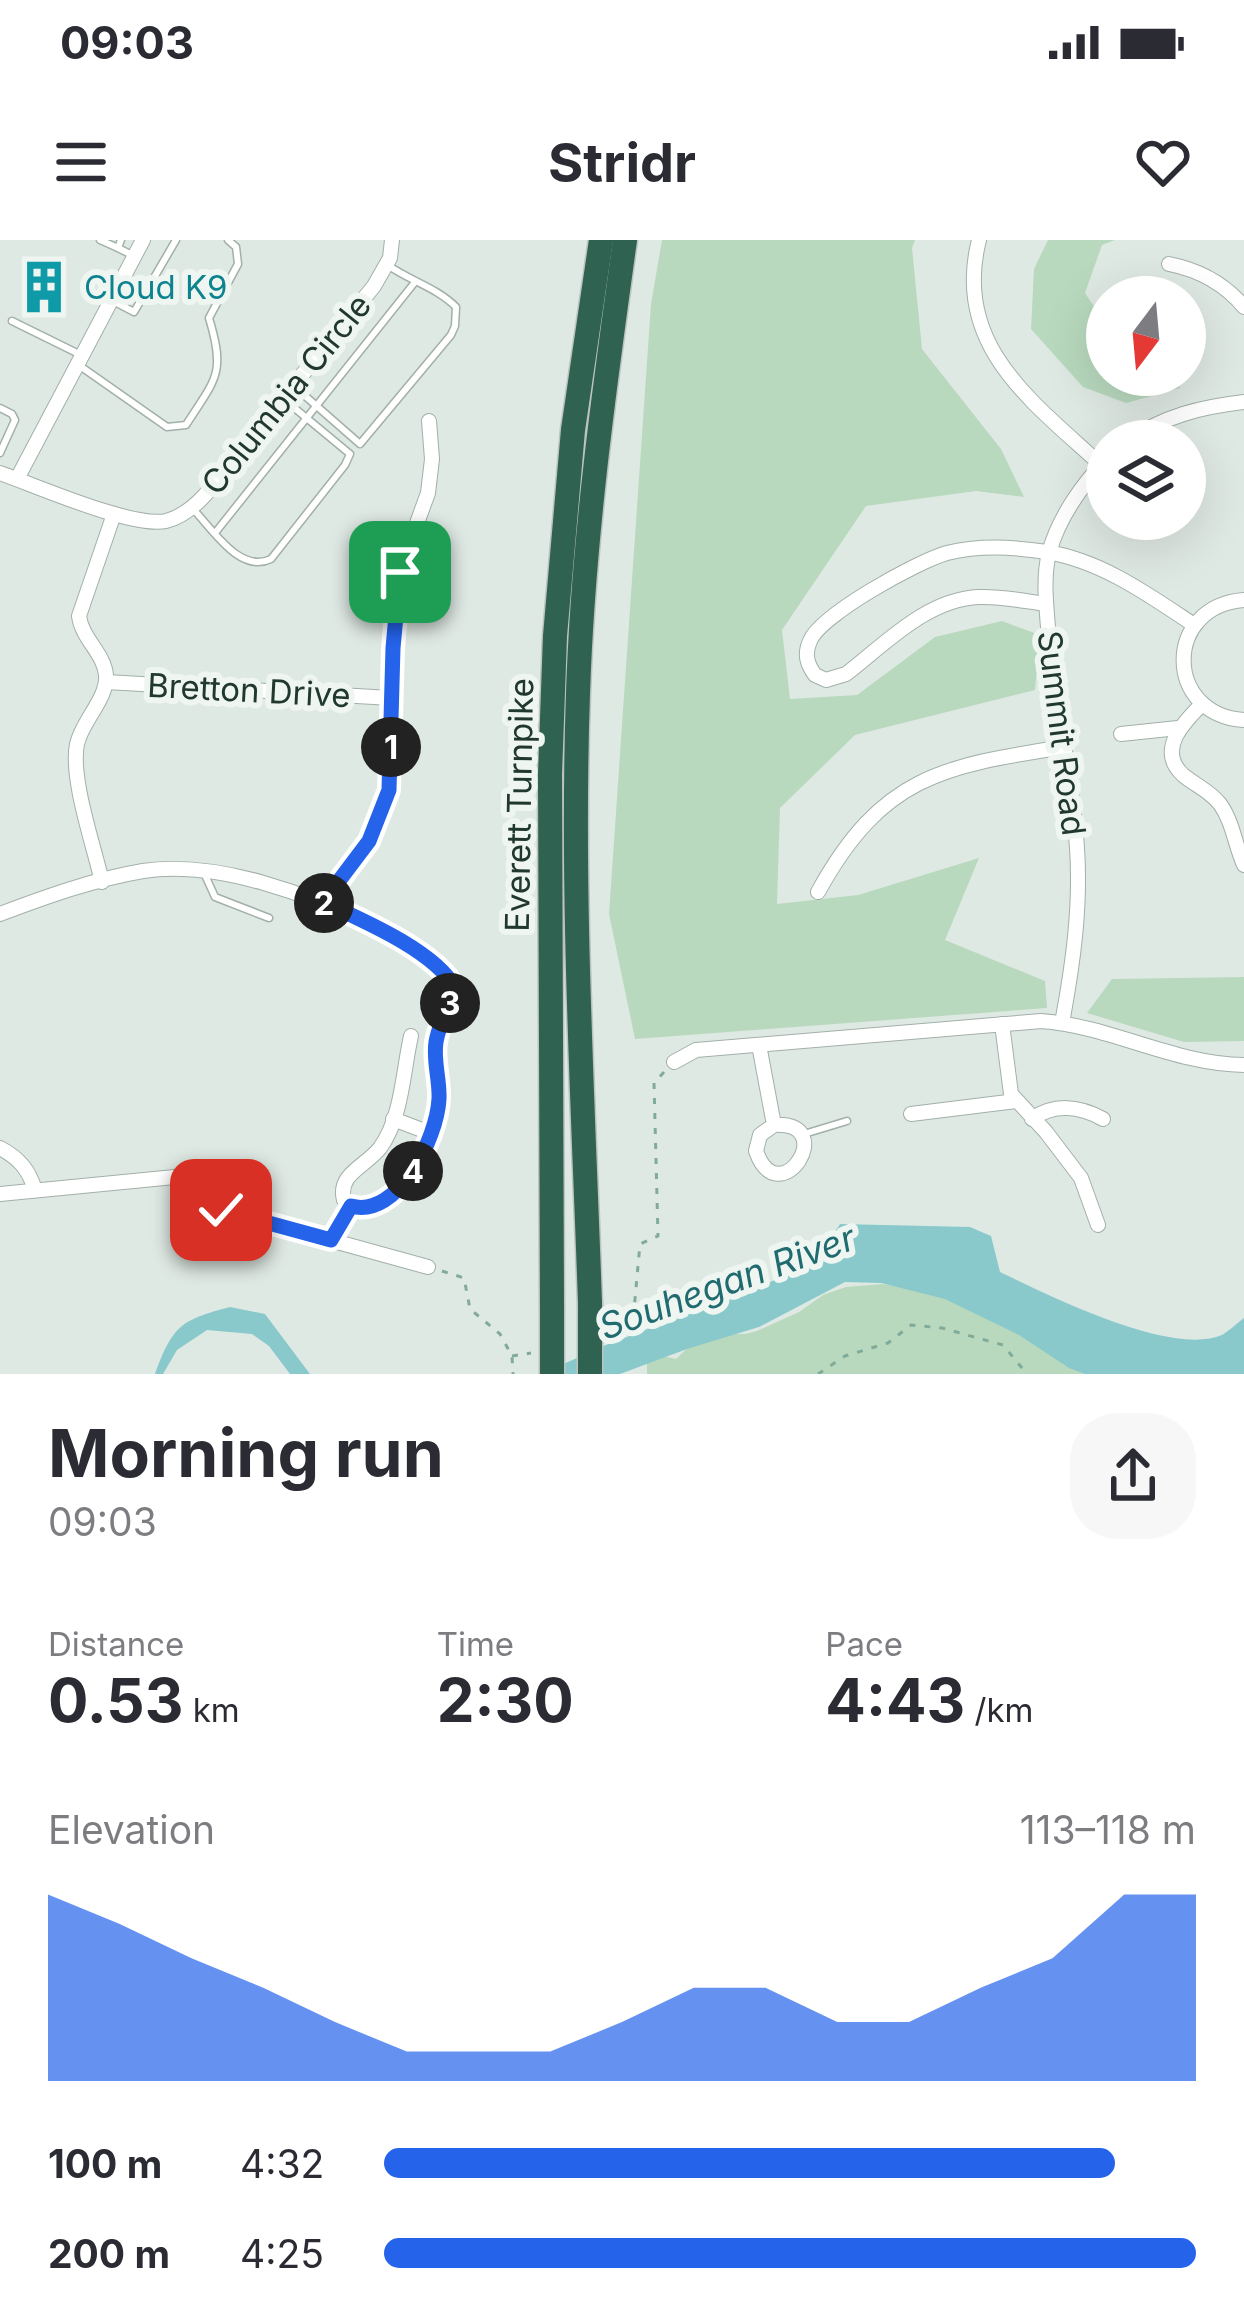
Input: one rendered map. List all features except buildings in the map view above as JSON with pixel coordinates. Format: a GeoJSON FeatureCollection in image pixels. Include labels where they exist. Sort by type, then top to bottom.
{"type":"FeatureCollection","features":[{"type":"Feature","properties":{"kind":"highway","name":"Everett Turnpike"},"geometry":{"type":"LineString","coordinates":[[552,1374],[550,819],[555,636],[573,430],[601,240]]}},
{"type":"Feature","properties":{"kind":"highway","name":"Everett Turnpike"},"geometry":{"type":"LineString","coordinates":[[590,1374],[576,888],[578,691],[592,486],[625,240]]}},
{"type":"Feature","properties":{"kind":"street"},"geometry":{"type":"LineString","coordinates":[[17,478],[143,240]]}},
{"type":"Feature","properties":{"kind":"street","name":"Columbia Circle"},"geometry":{"type":"LineString","coordinates":[[0,473],[135,520],[160,522],[192,508],[374,286],[387,265],[392,240]]}},
{"type":"Feature","properties":{"kind":"street"},"geometry":{"type":"LineString","coordinates":[[979,240],[974,268],[977,312],[991,351],[1020,389],[1086,446]]}},
{"type":"Feature","properties":{"kind":"street"},"geometry":{"type":"LineString","coordinates":[[1169,264],[1221,284],[1244,307]]}},
{"type":"Feature","properties":{"kind":"street"},"geometry":{"type":"LineString","coordinates":[[1165,420],[1244,401]]}},
{"type":"Feature","properties":{"kind":"street"},"geometry":{"type":"LineString","coordinates":[[323,902],[369,841],[385,804],[398,585],[428,493],[429,421]]}},
{"type":"Feature","properties":{"kind":"street","name":"Summit Road"},"geometry":{"type":"LineString","coordinates":[[1062,1023],[1076,935],[1078,882],[1045,586],[1050,552],[1063,520],[1086,487]]}},
{"type":"Feature","properties":{"kind":"street"},"geometry":{"type":"LineString","coordinates":[[102,882],[76,750],[106,682],[102,662],[84,636],[80,616],[114,514]]}},
{"type":"Feature","properties":{"kind":"street"},"geometry":{"type":"LineString","coordinates":[[1046,604],[985,597],[949,602],[832,680],[814,675],[807,660],[809,643],[819,628],[877,587],[918,563],[969,549],[1050,552],[1113,575],[1194,625]]}},
{"type":"Feature","properties":{"kind":"street"},"geometry":{"type":"LineString","coordinates":[[1244,600],[1217,606],[1194,625],[1185,645],[1184,666],[1202,704],[1223,717],[1244,720]]}},
{"type":"Feature","properties":{"kind":"street","name":"Bretton Drive"},"geometry":{"type":"LineString","coordinates":[[106,682],[392,698]]}},
{"type":"Feature","properties":{"kind":"street"},"geometry":{"type":"LineString","coordinates":[[1202,704],[1178,728],[1172,746],[1177,767],[1220,805],[1244,865]]}},
{"type":"Feature","properties":{"kind":"street"},"geometry":{"type":"LineString","coordinates":[[1121,734],[1178,728]]}},
{"type":"Feature","properties":{"kind":"street"},"geometry":{"type":"LineString","coordinates":[[818,892],[856,831],[916,784],[988,758],[1064,747]]}},
{"type":"Feature","properties":{"kind":"street"},"geometry":{"type":"LineString","coordinates":[[0,914],[142,872],[204,872],[323,902],[427,956],[445,971],[455,988],[436,1040],[439,1100],[416,1167],[398,1189],[359,1209],[342,1194],[343,1182],[377,1151],[388,1133],[411,1036]]}},
{"type":"Feature","properties":{"kind":"street"},"geometry":{"type":"LineString","coordinates":[[674,1062],[696,1050],[1041,1021],[1201,1062],[1244,1065]]}},
{"type":"Feature","properties":{"kind":"street"},"geometry":{"type":"LineString","coordinates":[[1002,1024],[1011,1094],[1081,1178],[1098,1225]]}},
{"type":"Feature","properties":{"kind":"street"},"geometry":{"type":"LineString","coordinates":[[759,1045],[774,1125]]}},
{"type":"Feature","properties":{"kind":"street"},"geometry":{"type":"LineString","coordinates":[[911,1114],[1016,1101]]}},
{"type":"Feature","properties":{"kind":"street"},"geometry":{"type":"LineString","coordinates":[[1032,1119],[1058,1108],[1090,1112],[1103,1119]]}},
{"type":"Feature","properties":{"kind":"street"},"geometry":{"type":"LineString","coordinates":[[393,1119],[430,1132]]}},
{"type":"Feature","properties":{"kind":"street"},"geometry":{"type":"LineString","coordinates":[[774,1125],[789,1126],[800,1135],[805,1150],[800,1164],[787,1172],[770,1171],[758,1159],[760,1135],[774,1125]]}},
{"type":"Feature","properties":{"kind":"street"},"geometry":{"type":"LineString","coordinates":[[0,1148],[20,1162],[35,1190]]}},
{"type":"Feature","properties":{"kind":"street"},"geometry":{"type":"LineString","coordinates":[[0,1194],[195,1175]]}},
{"type":"Feature","properties":{"kind":"street"},"geometry":{"type":"LineString","coordinates":[[331,1240],[351,1206]]}},
{"type":"Feature","properties":{"kind":"street"},"geometry":{"type":"LineString","coordinates":[[221,1210],[428,1267]]}},
{"type":"Feature","properties":{"kind":"lane"},"geometry":{"type":"LineString","coordinates":[[100,240],[120,244],[134,256]]}},
{"type":"Feature","properties":{"kind":"lane"},"geometry":{"type":"LineString","coordinates":[[111,301],[134,312],[176,240]]}},
{"type":"Feature","properties":{"kind":"lane"},"geometry":{"type":"LineString","coordinates":[[12,321],[80,360],[167,427],[186,425],[218,368],[219,352],[209,318],[238,264],[236,247],[227,240]]}},
{"type":"Feature","properties":{"kind":"lane"},"geometry":{"type":"LineString","coordinates":[[192,508],[235,554],[248,562],[272,559],[350,454],[452,335],[456,307],[387,265]]}},
{"type":"Feature","properties":{"kind":"lane"},"geometry":{"type":"LineString","coordinates":[[215,532],[416,282]]}},
{"type":"Feature","properties":{"kind":"lane"},"geometry":{"type":"LineString","coordinates":[[288,392],[317,406],[360,444]]}},
{"type":"Feature","properties":{"kind":"lane"},"geometry":{"type":"LineString","coordinates":[[288,392],[307,418],[350,454]]}},
{"type":"Feature","properties":{"kind":"lane"},"geometry":{"type":"LineString","coordinates":[[0,408],[15,420],[1,447]]}},
{"type":"Feature","properties":{"kind":"lane"},"geometry":{"type":"LineString","coordinates":[[204,872],[215,897],[268,918]]}},
{"type":"Feature","properties":{"kind":"lane"},"geometry":{"type":"LineString","coordinates":[[800,1135],[847,1121]]}},
{"type":"Feature","properties":{"kind":"path"},"geometry":{"type":"LineString","coordinates":[[596,1335],[633,1322],[640,1244],[658,1236],[654,1083],[674,1062]]}},
{"type":"Feature","properties":{"kind":"path"},"geometry":{"type":"LineString","coordinates":[[428,1267],[464,1278],[470,1309],[500,1334],[512,1356],[513,1374]]}},
{"type":"Feature","properties":{"kind":"path"},"geometry":{"type":"LineString","coordinates":[[818,1374],[845,1356],[888,1343],[911,1325],[942,1328],[1003,1345],[1027,1374]]}},
{"type":"Feature","properties":{"kind":"path"},"geometry":{"type":"LineString","coordinates":[[512,1356],[536,1353]]}},
{"type":"Feature","properties":{"kind":"green space"},"geometry":{"type":"Polygon","coordinates":[[[662,240],[915,240],[922,349],[1001,449],[1024,497],[976,491],[866,506],[782,630],[790,699],[857,695],[935,637],[1002,621],[1040,635],[1035,690],[855,735],[780,808],[777,904],[858,895],[979,858],[945,940],[1045,981],[1047,1008],[635,1039],[609,914],[651,304],[662,240]]]}},
{"type":"Feature","properties":{"kind":"green space"},"geometry":{"type":"Polygon","coordinates":[[[1048,240],[1115,240],[1102,245],[1091,276],[1086,276],[1086,388],[1031,329],[1034,269],[1048,240]]]}},
{"type":"Feature","properties":{"kind":"green space"},"geometry":{"type":"Polygon","coordinates":[[[1107,396],[1151,396],[1126,403],[1107,396]]]}},
{"type":"Feature","properties":{"kind":"green space"},"geometry":{"type":"Polygon","coordinates":[[[1244,977],[1244,1041],[1184,1042],[1087,1013],[1112,979],[1244,977]]]}},
{"type":"Feature","properties":{"kind":"green space"},"geometry":{"type":"Polygon","coordinates":[[[882,1284],[941,1293],[1109,1374],[647,1374],[647,1361],[663,1356],[676,1359],[692,1344],[757,1331],[846,1287],[882,1284]]]}},
{"type":"Feature","properties":{"kind":"water"},"geometry":{"type":"Polygon","coordinates":[[[840,1224],[970,1227],[991,1236],[1000,1272],[1142,1331],[1200,1340],[1222,1335],[1244,1318],[1244,1374],[1085,1374],[945,1299],[881,1283],[845,1282],[759,1327],[620,1374],[541,1374],[814,1265],[840,1224]]]}},
{"type":"Feature","properties":{"kind":"water"},"geometry":{"type":"Polygon","coordinates":[[[230,1307],[265,1314],[310,1374],[290,1374],[269,1346],[252,1334],[207,1330],[177,1350],[163,1374],[155,1374],[181,1327],[230,1307]]]}},
{"type":"Feature","properties":{"kind":"place","name":"Cloud K9"},"geometry":{"type":"Point","coordinates":[44,287]}},
{"type":"Feature","properties":{"kind":"route"},"geometry":{"type":"LineString","coordinates":[[221,1210],[331,1240],[351,1206],[368,1207],[407,1179],[422,1155],[436,1114],[436,1046],[455,988],[445,971],[427,956],[323,902],[369,841],[389,790],[400,572]]}},
{"type":"Feature","properties":{"kind":"water label","name":"Souhegan River"},"geometry":{"type":"Point","coordinates":[727,1282]}}]}
